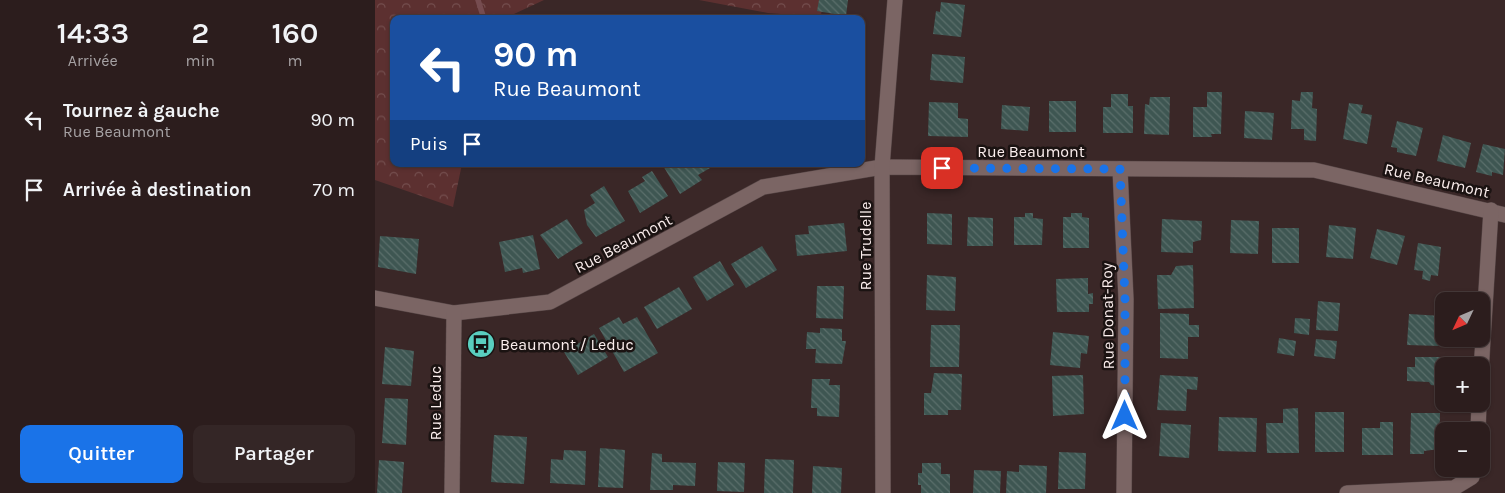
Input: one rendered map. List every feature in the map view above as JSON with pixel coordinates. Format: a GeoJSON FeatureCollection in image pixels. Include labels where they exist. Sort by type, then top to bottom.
{"type":"FeatureCollection","features":[{"type":"Feature","properties":{"kind":"street","name":"Rue Trudelle"},"geometry":{"type":"LineString","coordinates":[[883,493],[882,167],[895,0]]}},
{"type":"Feature","properties":{"kind":"street","name":"Rue Beaumont"},"geometry":{"type":"LineString","coordinates":[[375,298],[454,313],[550,302],[763,187],[882,167],[1315,170],[1498,212]]}},
{"type":"Feature","properties":{"kind":"street","name":"Rue Donat-Roy"},"geometry":{"type":"LineString","coordinates":[[1120,169],[1125,299],[1124,493]]}},
{"type":"Feature","properties":{"kind":"street"},"geometry":{"type":"LineString","coordinates":[[1483,357],[1498,212]]}},
{"type":"Feature","properties":{"kind":"street","name":"Rue Leduc"},"geometry":{"type":"LineString","coordinates":[[452,493],[454,313]]}},
{"type":"Feature","properties":{"kind":"street"},"geometry":{"type":"LineString","coordinates":[[1347,493],[1455,488],[1471,477]]}},
{"type":"Feature","properties":{"kind":"green space"},"geometry":{"type":"Polygon","coordinates":[[[375,0],[544,0],[512,15],[390,15],[390,167],[461,167],[453,207],[375,180],[375,0]]]}},
{"type":"Feature","properties":{"kind":"green space"},"geometry":{"type":"Polygon","coordinates":[[[699,0],[822,0],[821,15],[768,13],[699,0]]]}},
{"type":"Feature","properties":{"kind":"building"},"geometry":{"type":"Polygon","coordinates":[[[819,0],[848,0],[846,15],[817,11],[819,0]]]}},
{"type":"Feature","properties":{"kind":"building"},"geometry":{"type":"Polygon","coordinates":[[[941,2],[965,5],[961,37],[933,34],[936,11],[940,12],[941,2]]]}},
{"type":"Feature","properties":{"kind":"building"},"geometry":{"type":"Polygon","coordinates":[[[932,54],[965,57],[963,83],[930,80],[932,54]]]}},
{"type":"Feature","properties":{"kind":"building"},"geometry":{"type":"Polygon","coordinates":[[[1207,92],[1222,92],[1221,134],[1211,134],[1212,137],[1193,137],[1193,107],[1207,107],[1207,92]]]}},
{"type":"Feature","properties":{"kind":"building"},"geometry":{"type":"Polygon","coordinates":[[[1301,92],[1313,92],[1312,108],[1317,109],[1316,141],[1304,140],[1304,129],[1291,129],[1292,100],[1300,101],[1301,92]]]}},
{"type":"Feature","properties":{"kind":"building"},"geometry":{"type":"Polygon","coordinates":[[[1111,94],[1128,94],[1128,106],[1133,106],[1133,133],[1103,133],[1103,107],[1111,107],[1111,94]]]}},
{"type":"Feature","properties":{"kind":"building"},"geometry":{"type":"Polygon","coordinates":[[[1150,97],[1170,97],[1169,135],[1144,134],[1145,104],[1149,105],[1150,97]]]}},
{"type":"Feature","properties":{"kind":"building"},"geometry":{"type":"Polygon","coordinates":[[[1049,101],[1076,101],[1076,132],[1049,132],[1049,101]]]}},
{"type":"Feature","properties":{"kind":"building"},"geometry":{"type":"Polygon","coordinates":[[[929,102],[958,103],[958,118],[968,119],[968,137],[928,136],[929,102]]]}},
{"type":"Feature","properties":{"kind":"building"},"geometry":{"type":"Polygon","coordinates":[[[1349,103],[1363,105],[1361,113],[1372,115],[1367,144],[1343,139],[1349,103]]]}},
{"type":"Feature","properties":{"kind":"building"},"geometry":{"type":"Polygon","coordinates":[[[1002,105],[1030,107],[1028,131],[1001,129],[1002,105]]]}},
{"type":"Feature","properties":{"kind":"building"},"geometry":{"type":"Polygon","coordinates":[[[1245,111],[1274,113],[1272,140],[1244,138],[1245,111]]]}},
{"type":"Feature","properties":{"kind":"building"},"geometry":{"type":"Polygon","coordinates":[[[1397,121],[1423,128],[1416,156],[1397,152],[1397,148],[1391,147],[1397,121]]]}},
{"type":"Feature","properties":{"kind":"building"},"geometry":{"type":"Polygon","coordinates":[[[1443,135],[1471,143],[1465,168],[1437,161],[1443,135]]]}},
{"type":"Feature","properties":{"kind":"building"},"geometry":{"type":"Polygon","coordinates":[[[1483,144],[1505,149],[1503,175],[1492,172],[1492,176],[1476,172],[1483,144]]]}},
{"type":"Feature","properties":{"kind":"building"},"geometry":{"type":"Polygon","coordinates":[[[664,167],[712,167],[698,175],[702,180],[680,194],[664,167]]]}},
{"type":"Feature","properties":{"kind":"building"},"geometry":{"type":"Polygon","coordinates":[[[652,171],[668,196],[640,213],[628,191],[645,181],[642,177],[652,171]]]}},
{"type":"Feature","properties":{"kind":"building"},"geometry":{"type":"Polygon","coordinates":[[[604,186],[625,221],[596,237],[587,225],[584,210],[595,203],[590,195],[604,186]]]}},
{"type":"Feature","properties":{"kind":"building"},"geometry":{"type":"Polygon","coordinates":[[[927,213],[952,214],[952,245],[927,244],[927,213]]]}},
{"type":"Feature","properties":{"kind":"building"},"geometry":{"type":"Polygon","coordinates":[[[1025,213],[1033,213],[1033,218],[1043,219],[1042,245],[1014,245],[1014,217],[1025,217],[1025,213]]]}},
{"type":"Feature","properties":{"kind":"building"},"geometry":{"type":"Polygon","coordinates":[[[1071,213],[1082,213],[1082,217],[1089,218],[1089,248],[1063,248],[1063,217],[1071,217],[1071,213]]]}},
{"type":"Feature","properties":{"kind":"building"},"geometry":{"type":"Polygon","coordinates":[[[968,217],[993,218],[993,246],[967,246],[968,217]]]}},
{"type":"Feature","properties":{"kind":"building"},"geometry":{"type":"Polygon","coordinates":[[[567,219],[583,243],[558,259],[540,235],[567,219]]]}},
{"type":"Feature","properties":{"kind":"building"},"geometry":{"type":"Polygon","coordinates":[[[1162,219],[1202,221],[1201,240],[1193,242],[1193,253],[1161,252],[1162,219]]]}},
{"type":"Feature","properties":{"kind":"building"},"geometry":{"type":"Polygon","coordinates":[[[1231,220],[1259,221],[1258,254],[1230,253],[1231,220]]]}},
{"type":"Feature","properties":{"kind":"building"},"geometry":{"type":"Polygon","coordinates":[[[844,223],[847,251],[797,256],[795,235],[809,234],[808,226],[844,223]]]}},
{"type":"Feature","properties":{"kind":"building"},"geometry":{"type":"Polygon","coordinates":[[[1329,225],[1356,228],[1353,259],[1326,257],[1329,225]]]}},
{"type":"Feature","properties":{"kind":"building"},"geometry":{"type":"Polygon","coordinates":[[[1272,228],[1299,228],[1299,263],[1272,263],[1272,228]]]}},
{"type":"Feature","properties":{"kind":"building"},"geometry":{"type":"Polygon","coordinates":[[[1377,229],[1405,236],[1397,265],[1370,258],[1377,229]]]}},
{"type":"Feature","properties":{"kind":"building"},"geometry":{"type":"Polygon","coordinates":[[[533,235],[540,269],[523,273],[522,268],[505,272],[499,242],[533,235]]]}},
{"type":"Feature","properties":{"kind":"building"},"geometry":{"type":"Polygon","coordinates":[[[380,236],[419,239],[416,274],[378,267],[380,236]]]}},
{"type":"Feature","properties":{"kind":"building"},"geometry":{"type":"Polygon","coordinates":[[[1418,243],[1441,247],[1438,276],[1431,275],[1430,281],[1422,279],[1423,271],[1414,270],[1418,243]]]}},
{"type":"Feature","properties":{"kind":"building"},"geometry":{"type":"Polygon","coordinates":[[[762,246],[777,270],[746,288],[731,264],[762,246]]]}},
{"type":"Feature","properties":{"kind":"building"},"geometry":{"type":"Polygon","coordinates":[[[720,261],[734,285],[707,301],[693,277],[720,261]]]}},
{"type":"Feature","properties":{"kind":"building"},"geometry":{"type":"Polygon","coordinates":[[[1193,265],[1194,308],[1158,309],[1157,275],[1171,275],[1176,266],[1193,265]]]}},
{"type":"Feature","properties":{"kind":"building"},"geometry":{"type":"Polygon","coordinates":[[[927,275],[956,277],[955,311],[926,310],[927,275]]]}},
{"type":"Feature","properties":{"kind":"building"},"geometry":{"type":"Polygon","coordinates":[[[1088,278],[1088,294],[1093,293],[1093,304],[1089,304],[1089,312],[1057,312],[1056,279],[1088,278]]]}},
{"type":"Feature","properties":{"kind":"building"},"geometry":{"type":"Polygon","coordinates":[[[817,286],[844,286],[843,319],[816,318],[817,286]]]}},
{"type":"Feature","properties":{"kind":"building"},"geometry":{"type":"Polygon","coordinates":[[[679,287],[692,309],[657,329],[644,307],[679,287]]]}},
{"type":"Feature","properties":{"kind":"building"},"geometry":{"type":"Polygon","coordinates":[[[1318,301],[1340,303],[1338,331],[1316,330],[1318,301]]]}},
{"type":"Feature","properties":{"kind":"building"},"geometry":{"type":"Polygon","coordinates":[[[1160,313],[1189,314],[1189,325],[1199,325],[1199,337],[1188,337],[1188,359],[1160,358],[1160,313]]]}},
{"type":"Feature","properties":{"kind":"building"},"geometry":{"type":"Polygon","coordinates":[[[1409,314],[1435,316],[1435,346],[1407,345],[1409,314]]]}},
{"type":"Feature","properties":{"kind":"building"},"geometry":{"type":"Polygon","coordinates":[[[619,317],[623,324],[637,317],[658,353],[624,372],[599,328],[619,317]]]}},
{"type":"Feature","properties":{"kind":"building"},"geometry":{"type":"Polygon","coordinates":[[[1295,318],[1310,319],[1309,335],[1294,333],[1295,318]]]}},
{"type":"Feature","properties":{"kind":"building"},"geometry":{"type":"Polygon","coordinates":[[[931,325],[960,325],[959,367],[930,367],[931,325]]]}},
{"type":"Feature","properties":{"kind":"building"},"geometry":{"type":"Polygon","coordinates":[[[820,328],[842,329],[842,341],[846,341],[842,364],[815,363],[816,349],[806,349],[807,332],[820,333],[820,328]]]}},
{"type":"Feature","properties":{"kind":"building"},"geometry":{"type":"Polygon","coordinates":[[[1053,332],[1089,336],[1087,354],[1081,353],[1080,368],[1050,365],[1053,332]]]}},
{"type":"Feature","properties":{"kind":"building"},"geometry":{"type":"Polygon","coordinates":[[[594,334],[608,357],[578,375],[564,352],[594,334]]]}},
{"type":"Feature","properties":{"kind":"building"},"geometry":{"type":"Polygon","coordinates":[[[1279,338],[1296,341],[1294,356],[1277,353],[1279,338]]]}},
{"type":"Feature","properties":{"kind":"building"},"geometry":{"type":"Polygon","coordinates":[[[1316,339],[1337,341],[1335,359],[1314,356],[1316,339]]]}},
{"type":"Feature","properties":{"kind":"building"},"geometry":{"type":"Polygon","coordinates":[[[385,347],[414,351],[411,386],[382,384],[385,347]]]}},
{"type":"Feature","properties":{"kind":"building"},"geometry":{"type":"Polygon","coordinates":[[[1415,357],[1435,357],[1435,386],[1431,385],[1429,382],[1407,381],[1407,367],[1415,367],[1415,357]]]}},
{"type":"Feature","properties":{"kind":"building"},"geometry":{"type":"Polygon","coordinates":[[[934,373],[962,374],[961,410],[948,410],[948,415],[924,415],[924,393],[931,393],[934,373]]]}},
{"type":"Feature","properties":{"kind":"building"},"geometry":{"type":"Polygon","coordinates":[[[1083,375],[1084,414],[1053,416],[1052,376],[1083,375]]]}},
{"type":"Feature","properties":{"kind":"building"},"geometry":{"type":"Polygon","coordinates":[[[1160,375],[1198,377],[1197,390],[1187,389],[1186,411],[1157,410],[1160,375]]]}},
{"type":"Feature","properties":{"kind":"building"},"geometry":{"type":"Polygon","coordinates":[[[812,379],[830,379],[829,385],[840,385],[839,417],[817,416],[817,408],[811,408],[812,379]]]}},
{"type":"Feature","properties":{"kind":"building"},"geometry":{"type":"Polygon","coordinates":[[[385,398],[408,399],[406,445],[382,443],[385,398]]]}},
{"type":"Feature","properties":{"kind":"building"},"geometry":{"type":"Polygon","coordinates":[[[1298,408],[1299,453],[1267,453],[1266,423],[1283,423],[1283,409],[1298,408]]]}},
{"type":"Feature","properties":{"kind":"building"},"geometry":{"type":"Polygon","coordinates":[[[1315,412],[1344,412],[1344,452],[1315,452],[1315,412]]]}},
{"type":"Feature","properties":{"kind":"building"},"geometry":{"type":"Polygon","coordinates":[[[1411,413],[1440,413],[1440,422],[1435,422],[1435,450],[1424,451],[1424,454],[1410,454],[1411,413]]]}},
{"type":"Feature","properties":{"kind":"building"},"geometry":{"type":"Polygon","coordinates":[[[1219,417],[1257,418],[1256,452],[1218,451],[1219,417]]]}},
{"type":"Feature","properties":{"kind":"building"},"geometry":{"type":"Polygon","coordinates":[[[1380,422],[1393,422],[1393,455],[1362,455],[1362,428],[1380,428],[1380,422]]]}},
{"type":"Feature","properties":{"kind":"building"},"geometry":{"type":"Polygon","coordinates":[[[1161,423],[1191,425],[1189,458],[1159,456],[1161,423]]]}},
{"type":"Feature","properties":{"kind":"building"},"geometry":{"type":"Polygon","coordinates":[[[494,435],[527,437],[524,484],[491,482],[494,435]]]}},
{"type":"Feature","properties":{"kind":"building"},"geometry":{"type":"Polygon","coordinates":[[[600,448],[625,450],[623,488],[598,487],[600,448]]]}},
{"type":"Feature","properties":{"kind":"building"},"geometry":{"type":"Polygon","coordinates":[[[564,450],[586,451],[585,485],[550,483],[551,459],[563,460],[564,450]]]}},
{"type":"Feature","properties":{"kind":"building"},"geometry":{"type":"Polygon","coordinates":[[[1059,452],[1086,453],[1085,489],[1058,489],[1059,452]]]}},
{"type":"Feature","properties":{"kind":"building"},"geometry":{"type":"Polygon","coordinates":[[[652,453],[662,454],[662,462],[696,463],[695,486],[673,485],[673,490],[650,490],[652,453]]]}},
{"type":"Feature","properties":{"kind":"building"},"geometry":{"type":"Polygon","coordinates":[[[765,459],[794,460],[793,493],[764,493],[765,459]]]}},
{"type":"Feature","properties":{"kind":"building"},"geometry":{"type":"Polygon","coordinates":[[[379,460],[404,462],[402,493],[377,493],[379,460]]]}},
{"type":"Feature","properties":{"kind":"building"},"geometry":{"type":"Polygon","coordinates":[[[718,462],[745,463],[744,492],[717,491],[718,462]]]}},
{"type":"Feature","properties":{"kind":"building"},"geometry":{"type":"Polygon","coordinates":[[[922,463],[941,463],[941,474],[950,474],[950,493],[921,493],[921,485],[918,485],[918,473],[922,473],[922,463]]]}},
{"type":"Feature","properties":{"kind":"building"},"geometry":{"type":"Polygon","coordinates":[[[1019,465],[1047,466],[1046,493],[1006,493],[1007,471],[1019,472],[1019,465]]]}},
{"type":"Feature","properties":{"kind":"building"},"geometry":{"type":"Polygon","coordinates":[[[813,466],[842,468],[841,493],[812,493],[813,466]]]}},
{"type":"Feature","properties":{"kind":"building"},"geometry":{"type":"Polygon","coordinates":[[[974,470],[1001,471],[1000,493],[973,493],[974,470]]]}},
{"type":"Feature","properties":{"kind":"waterway"},"geometry":{"type":"LineString","coordinates":[[478,0],[483,15]]}},
{"type":"Feature","properties":{"kind":"place","name":"Beaumont / Leduc"},"geometry":{"type":"Point","coordinates":[481,344]}},
{"type":"Feature","properties":{"kind":"route"},"geometry":{"type":"LineString","coordinates":[[942,168],[1120,169],[1125,299],[1125,416]]}}]}
